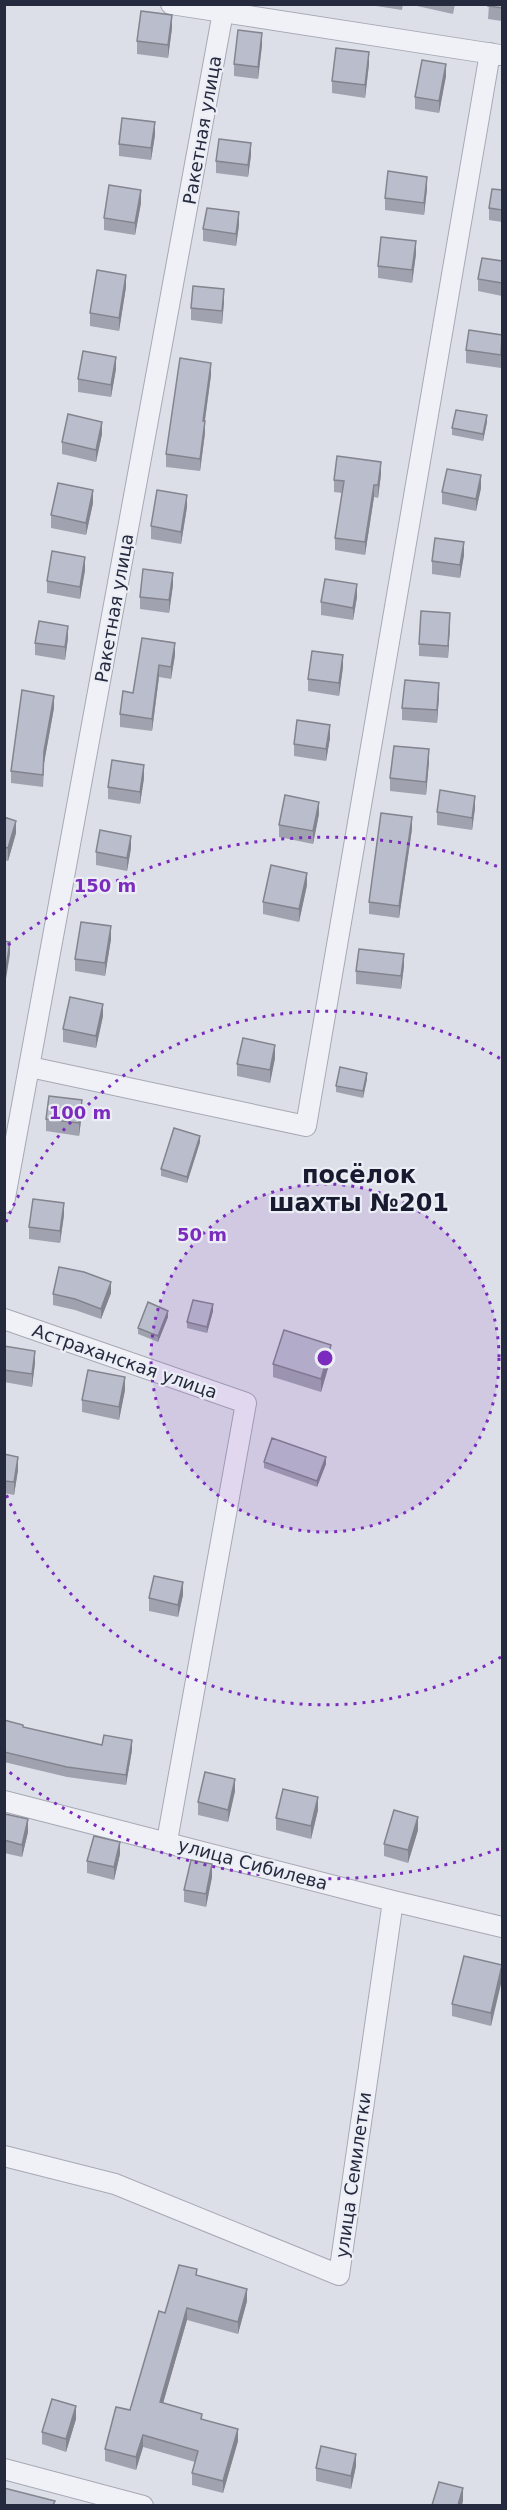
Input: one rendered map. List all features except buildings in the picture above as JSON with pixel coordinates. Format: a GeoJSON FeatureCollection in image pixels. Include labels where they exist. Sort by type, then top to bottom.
{"type":"FeatureCollection","features":[{"type":"Feature","properties":{"kind":"street"},"geometry":{"type":"LineString","coordinates":[[30,1067],[306,1126],[496,54],[171,4]]}},
{"type":"Feature","properties":{"kind":"street","name":"Ракетная улица"},"geometry":{"type":"LineString","coordinates":[[4,1203],[223,12]]}},
{"type":"Feature","properties":{"kind":"street","name":"Астраханская улица"},"geometry":{"type":"LineString","coordinates":[[4,1319],[246,1403],[167,1841]]}},
{"type":"Feature","properties":{"kind":"street","name":"улица Сибилева"},"geometry":{"type":"LineString","coordinates":[[4,1801],[502,1927]]}},
{"type":"Feature","properties":{"kind":"street","name":"улица Семилетки"},"geometry":{"type":"LineString","coordinates":[[4,2156],[115,2184],[339,2275],[393,1901]]}},
{"type":"Feature","properties":{"kind":"street"},"geometry":{"type":"LineString","coordinates":[[4,2469],[143,2505]]}},
{"type":"Feature","properties":{"kind":"district","name":"посёлок шахты №201"},"geometry":{"type":"Point","coordinates":[359,1189]}}]}
